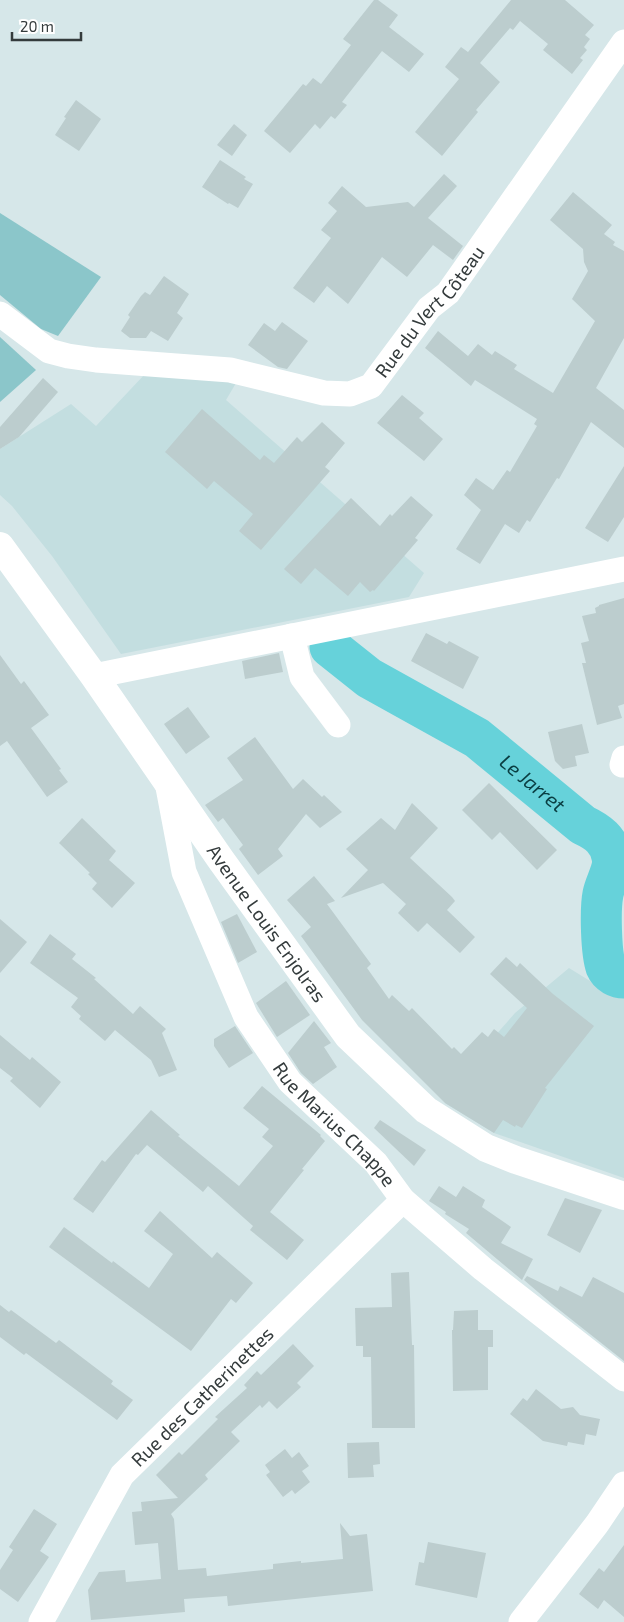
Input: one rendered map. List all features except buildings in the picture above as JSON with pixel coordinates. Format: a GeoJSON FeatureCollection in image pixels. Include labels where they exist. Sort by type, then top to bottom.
{"type":"FeatureCollection","features":[{"type":"Feature","properties":{"kind":"main road","name":"Avenue Louis Enjolras"},"geometry":{"type":"LineString","coordinates":[[0,546],[94,676],[221,860],[348,1036],[426,1110],[486,1148],[624,1196]]}},
{"type":"Feature","properties":{"kind":"street","name":"Rue du Vert Côteau"},"geometry":{"type":"LineString","coordinates":[[0,314],[49,351],[68,356],[96,360],[230,370],[324,394],[350,394],[370,386],[429,308],[448,293],[624,42]]}},
{"type":"Feature","properties":{"kind":"street"},"geometry":{"type":"LineString","coordinates":[[94,676],[624,569]]}},
{"type":"Feature","properties":{"kind":"street"},"geometry":{"type":"LineString","coordinates":[[292,636],[302,677],[338,725]]}},
{"type":"Feature","properties":{"kind":"street","name":"Rue Marius Chappe"},"geometry":{"type":"LineString","coordinates":[[167,782],[184,872],[246,1017],[290,1082],[376,1163],[403,1200],[483,1269],[624,1379]]}},
{"type":"Feature","properties":{"kind":"street","name":"Rue des Catherinettes"},"geometry":{"type":"LineString","coordinates":[[41,1622],[122,1475],[403,1200]]}},
{"type":"Feature","properties":{"kind":"street"},"geometry":{"type":"LineString","coordinates":[[521,1622],[597,1524],[624,1484]]}},
{"type":"Feature","properties":{"kind":"shaded area"},"geometry":{"type":"Polygon","coordinates":[[[0,213],[101,277],[58,336],[41,329],[0,295],[0,213]]]}},
{"type":"Feature","properties":{"kind":"shaded area"},"geometry":{"type":"Polygon","coordinates":[[[0,337],[36,370],[0,402],[0,337]]]}},
{"type":"Feature","properties":{"kind":"shaded area"},"geometry":{"type":"Polygon","coordinates":[[[145,374],[239,378],[226,400],[424,573],[409,597],[121,654],[52,556],[12,506],[0,495],[0,449],[71,404],[96,426],[145,374]]]}},
{"type":"Feature","properties":{"kind":"shaded area"},"geometry":{"type":"Polygon","coordinates":[[[569,968],[603,989],[624,992],[624,1178],[494,1133],[445,1103],[457,1090],[471,1063],[515,1013],[569,968]]]}},
{"type":"Feature","properties":{"kind":"waterway","name":"Le Jarret"},"geometry":{"type":"LineString","coordinates":[[330,647],[369,678],[477,738],[583,825],[602,837],[611,851],[613,861],[602,901],[604,960],[611,974],[624,978]]}}]}
